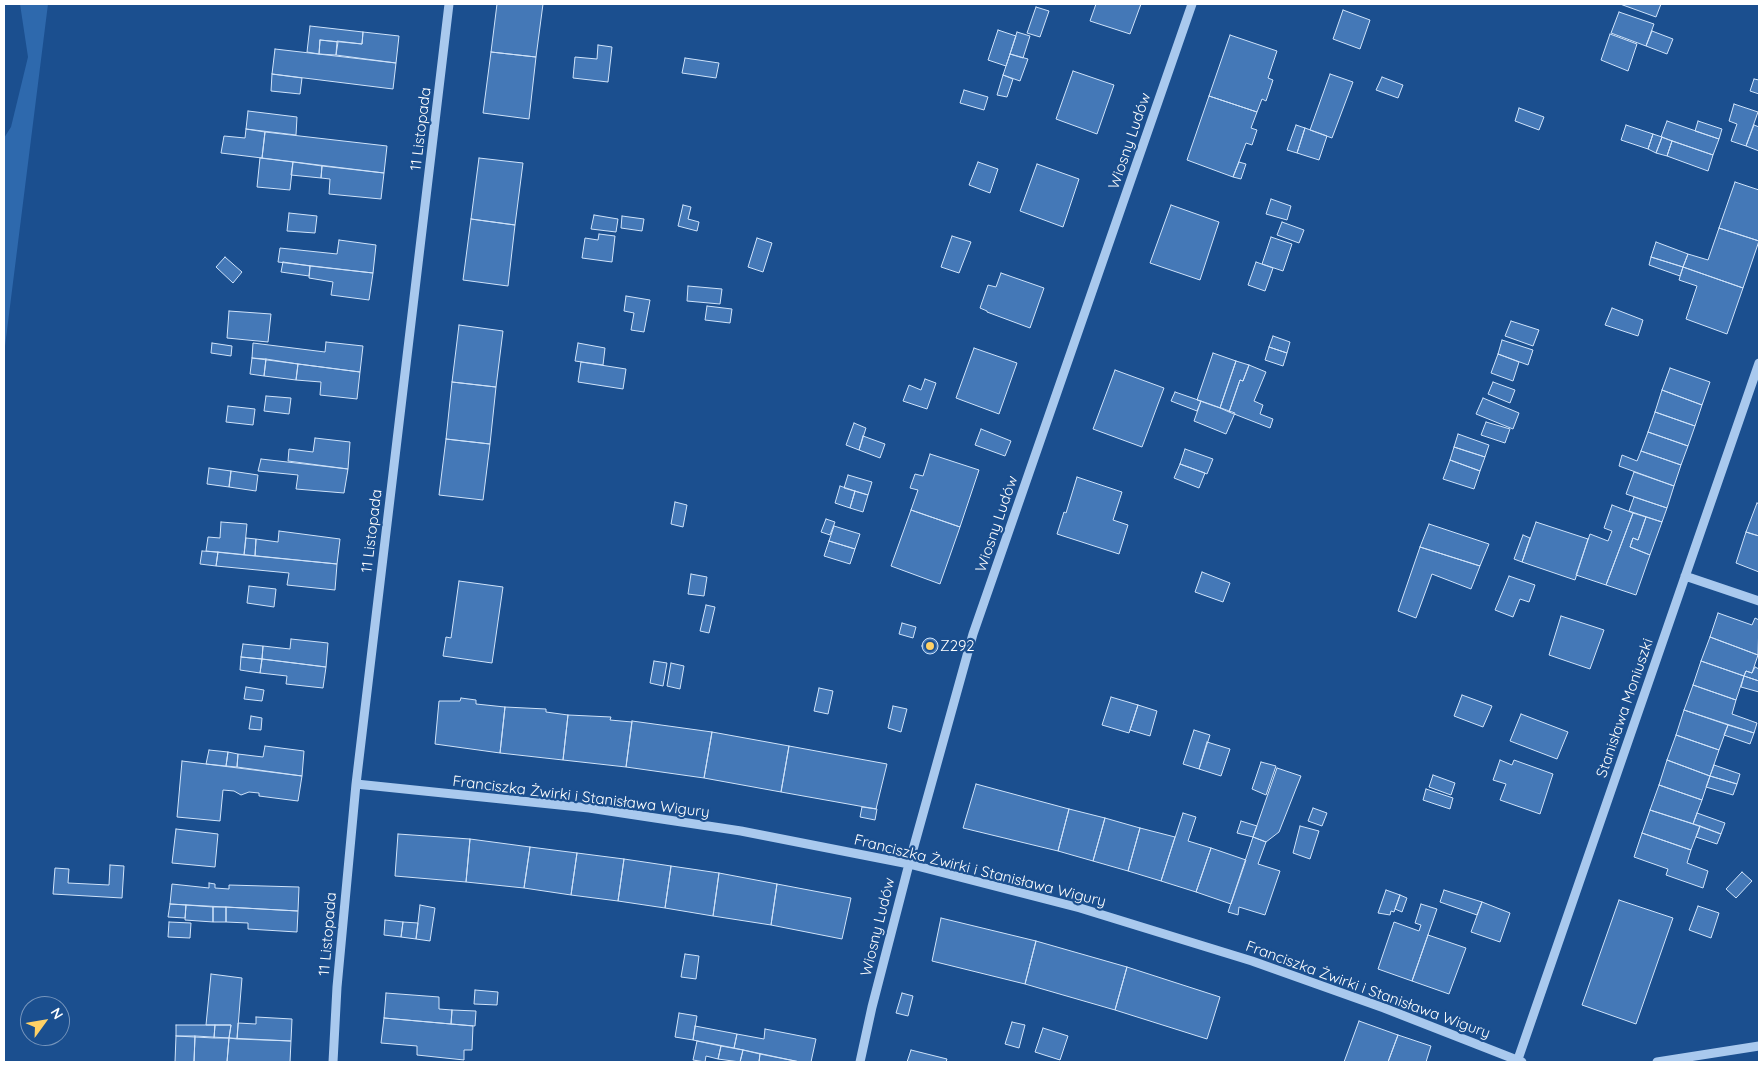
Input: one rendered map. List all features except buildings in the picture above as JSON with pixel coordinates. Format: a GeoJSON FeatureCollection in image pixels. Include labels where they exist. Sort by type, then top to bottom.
{"type":"FeatureCollection","features":[{"type":"Feature","properties":{"kind":"street","name":"11 Listopada"},"geometry":{"type":"LineString","coordinates":[[333,1062],[337,987],[356,784],[449,4]]}},
{"type":"Feature","properties":{"kind":"street","name":"Wiosny Ludów"},"geometry":{"type":"LineString","coordinates":[[860,1062],[909,864],[973,634],[1192,4]]}},
{"type":"Feature","properties":{"kind":"street","name":"Stanisława Moniuszki"},"geometry":{"type":"LineString","coordinates":[[1519,1062],[1759,363]]}},
{"type":"Feature","properties":{"kind":"street"},"geometry":{"type":"LineString","coordinates":[[1685,576],[1759,601]]}},
{"type":"Feature","properties":{"kind":"street","name":"Franciszka Żwirki i Stanisława Wigury"},"geometry":{"type":"LineString","coordinates":[[356,784],[590,808],[741,831],[909,864],[1080,908],[1252,960],[1384,1008],[1519,1062]]}},
{"type":"Feature","properties":{"kind":"street"},"geometry":{"type":"LineString","coordinates":[[1657,1062],[1759,1046]]}},
{"type":"Feature","properties":{"kind":"shaded area"},"geometry":{"type":"Polygon","coordinates":[[[20,4],[48,4],[4,354],[4,138],[11,127],[28,57],[20,4]]]}},
{"type":"Feature","properties":{"kind":"place","name":"Z292"},"geometry":{"type":"Point","coordinates":[930,646]}}]}
